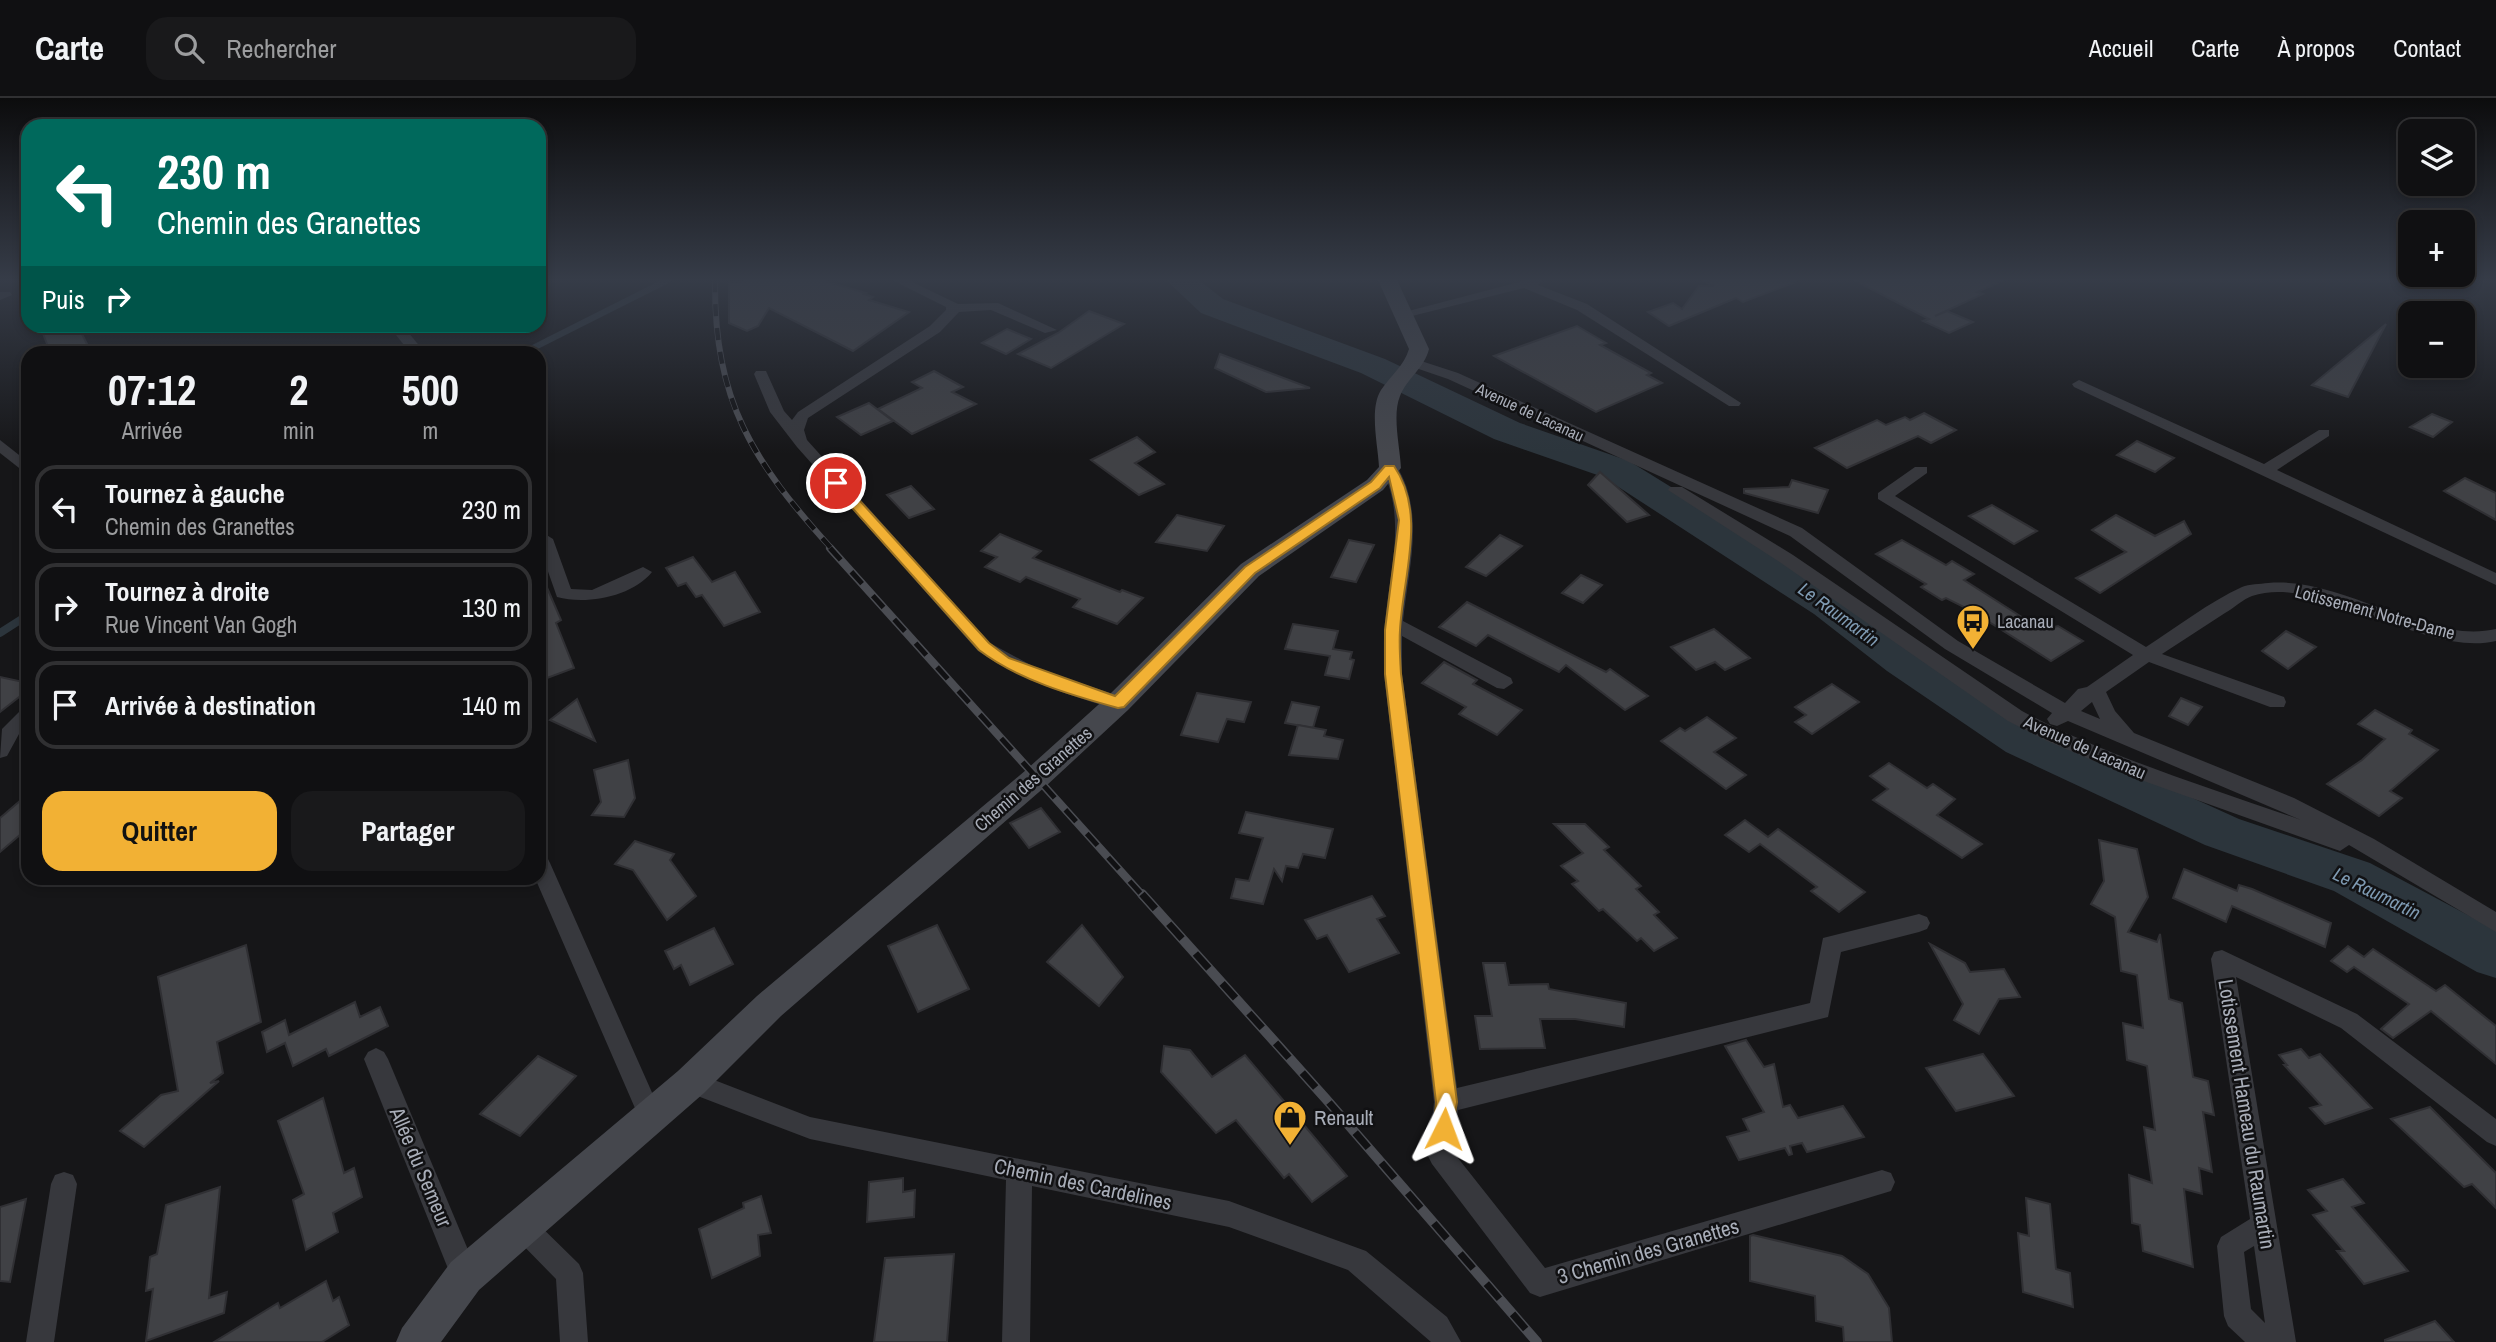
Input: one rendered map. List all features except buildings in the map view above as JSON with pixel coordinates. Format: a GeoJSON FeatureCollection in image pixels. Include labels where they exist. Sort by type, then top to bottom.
{"type":"FeatureCollection","features":[{"type":"Feature","properties":{"kind":"street"},"geometry":{"type":"LineString","coordinates":[[796,434],[796,423],[803,415],[921,338]]}},
{"type":"Feature","properties":{"kind":"street"},"geometry":{"type":"LineString","coordinates":[[1390,468],[1387,406],[1390,393],[1415,363],[1419,349],[1414,338]]}},
{"type":"Feature","properties":{"kind":"street"},"geometry":{"type":"LineString","coordinates":[[1631,338],[1734,403]]}},
{"type":"Feature","properties":{"kind":"street","name":"Avenue de Lacanau"},"geometry":{"type":"LineString","coordinates":[[1415,363],[1453,376],[1796,532],[1839,558],[1886,597]]}},
{"type":"Feature","properties":{"kind":"street"},"geometry":{"type":"LineString","coordinates":[[761,374],[777,412],[802,444],[984,647],[1004,662],[1022,670],[1118,703]]}},
{"type":"Feature","properties":{"kind":"street"},"geometry":{"type":"LineString","coordinates":[[2079,384],[2496,580]]}},
{"type":"Feature","properties":{"kind":"street"},"geometry":{"type":"LineString","coordinates":[[2265,470],[2324,433]]}},
{"type":"Feature","properties":{"kind":"street"},"geometry":{"type":"LineString","coordinates":[[0,445],[21,464]]}},
{"type":"Feature","properties":{"kind":"street","name":"Avenue de Lacanau"},"geometry":{"type":"LineString","coordinates":[[1611,450],[1787,559],[2014,716],[2102,758],[2313,832],[2416,874]]}},
{"type":"Feature","properties":{"kind":"street","name":"3 Chemin des Granettes"},"geometry":{"type":"LineString","coordinates":[[1390,468],[1400,483],[1406,520],[1394,624],[1393,674],[1447,1102],[1441,1156],[1540,1283],[1882,1182]]}},
{"type":"Feature","properties":{"kind":"street","name":"Chemin des Granettes"},"geometry":{"type":"LineString","coordinates":[[416,1342],[466,1276],[525,1221],[691,1082],[769,1006],[1036,778],[1118,703],[1250,570],[1376,485],[1390,468]]}},
{"type":"Feature","properties":{"kind":"street"},"geometry":{"type":"LineString","coordinates":[[1921,470],[1884,496],[2145,654],[2277,702]]}},
{"type":"Feature","properties":{"kind":"street","name":"Avenue de Lacanau"},"geometry":{"type":"LineString","coordinates":[[1787,559],[1786,552],[1791,549],[1813,550],[1886,597],[1984,667],[2033,696],[2067,713],[2287,803],[2416,874],[2496,923]]}},
{"type":"Feature","properties":{"kind":"street"},"geometry":{"type":"LineString","coordinates":[[546,550],[563,593],[575,598],[592,598],[643,572]]}},
{"type":"Feature","properties":{"kind":"street","name":"Lotissement Notre-Dame"},"geometry":{"type":"LineString","coordinates":[[2014,716],[2044,722],[2067,713],[2145,654],[2248,591],[2286,587],[2336,598],[2438,632],[2483,638],[2496,635]]}},
{"type":"Feature","properties":{"kind":"street"},"geometry":{"type":"LineString","coordinates":[[1394,624],[1504,682]]}},
{"type":"Feature","properties":{"kind":"street"},"geometry":{"type":"LineString","coordinates":[[2096,691],[2107,715],[2130,739]]}},
{"type":"Feature","properties":{"kind":"street","name":"Lotissement Notre-Dame"},"geometry":{"type":"LineString","coordinates":[[2033,696],[2067,697],[2096,691]]}},
{"type":"Feature","properties":{"kind":"street"},"geometry":{"type":"LineString","coordinates":[[0,751],[12,729],[21,721]]}},
{"type":"Feature","properties":{"kind":"street"},"geometry":{"type":"LineString","coordinates":[[546,879],[650,1115]]}},
{"type":"Feature","properties":{"kind":"street"},"geometry":{"type":"LineString","coordinates":[[1447,1102],[1820,1010],[1831,945],[1919,923]]}},
{"type":"Feature","properties":{"kind":"street","name":"Lotissement Hameau du Raumartin"},"geometry":{"type":"LineString","coordinates":[[2282,1342],[2222,959],[2349,1021],[2496,1134]]}},
{"type":"Feature","properties":{"kind":"street","name":"Allée du Semeur"},"geometry":{"type":"LineString","coordinates":[[376,1059],[466,1276]]}},
{"type":"Feature","properties":{"kind":"street","name":"Chemin des Cardelines"},"geometry":{"type":"LineString","coordinates":[[691,1082],[810,1128],[1228,1214],[1357,1259],[1437,1327],[1447,1342]]}},
{"type":"Feature","properties":{"kind":"street"},"geometry":{"type":"LineString","coordinates":[[1016,1342],[1019,1170]]}},
{"type":"Feature","properties":{"kind":"street"},"geometry":{"type":"LineString","coordinates":[[40,1342],[64,1184]]}},
{"type":"Feature","properties":{"kind":"street"},"geometry":{"type":"LineString","coordinates":[[525,1221],[569,1273],[574,1342]]}},
{"type":"Feature","properties":{"kind":"street"},"geometry":{"type":"LineString","coordinates":[[2264,1225],[2230,1246],[2238,1316],[2265,1342]]}},
{"type":"Feature","properties":{"kind":"waterway"},"geometry":{"type":"LineString","coordinates":[[537,346],[553,338]]}},
{"type":"Feature","properties":{"kind":"waterway","name":"Le Raumartin"},"geometry":{"type":"LineString","coordinates":[[1298,338],[1373,366],[1507,431],[1616,469],[1829,604],[1902,661],[2022,740],[2222,832],[2352,877],[2496,956]]}},
{"type":"Feature","properties":{"kind":"waterway"},"geometry":{"type":"LineString","coordinates":[[0,633],[21,620]]}},
{"type":"Feature","properties":{"kind":"railway"},"geometry":{"type":"LineString","coordinates":[[718,338],[731,396],[760,458],[780,487],[832,549]]}},
{"type":"Feature","properties":{"kind":"railway"},"geometry":{"type":"LineString","coordinates":[[830,548],[1143,896]]}},
{"type":"Feature","properties":{"kind":"railway"},"geometry":{"type":"LineString","coordinates":[[1142,894],[1326,1099],[1537,1342]]}},
{"type":"Feature","properties":{"kind":"place","name":"Lacanau"},"geometry":{"type":"Point","coordinates":[1973,651]}},
{"type":"Feature","properties":{"kind":"place","name":"Renault"},"geometry":{"type":"Point","coordinates":[1290,1147]}},
{"type":"Feature","properties":{"kind":"route"},"geometry":{"type":"LineString","coordinates":[[836,483],[984,647],[1004,662],[1118,703],[1250,570],[1376,485],[1390,468],[1400,483],[1406,520],[1393,630],[1393,674],[1447,1102],[1444,1129]]}}]}
